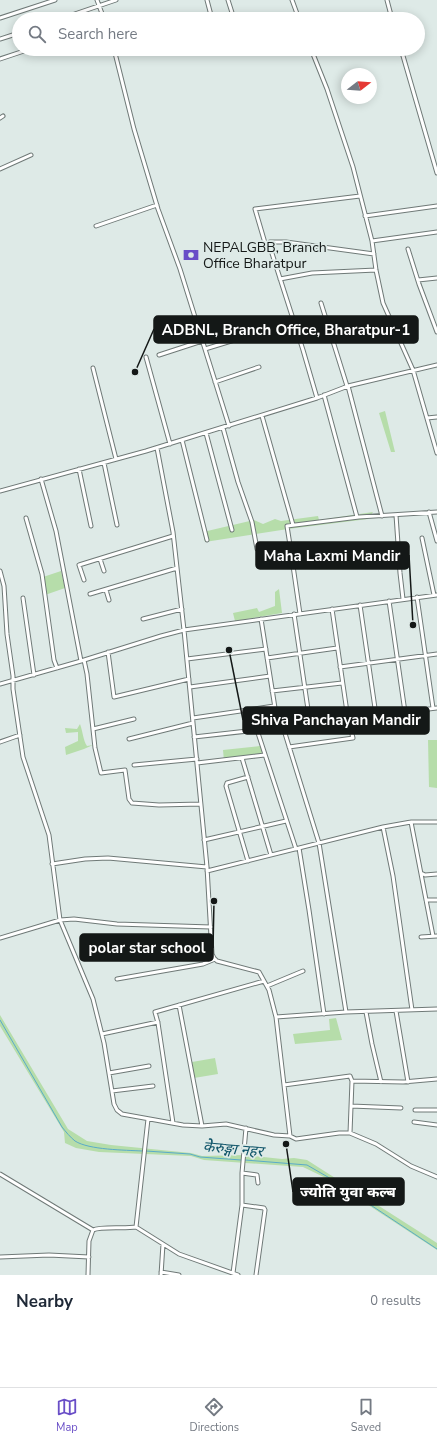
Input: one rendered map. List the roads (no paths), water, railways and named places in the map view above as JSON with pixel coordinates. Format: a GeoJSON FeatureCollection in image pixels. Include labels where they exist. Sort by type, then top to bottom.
{"type":"FeatureCollection","features":[{"type":"Feature","properties":{"kind":"street"},"geometry":{"type":"LineString","coordinates":[[18,12],[55,0]]}},
{"type":"Feature","properties":{"kind":"street"},"geometry":{"type":"LineString","coordinates":[[97,0],[101,12]]}},
{"type":"Feature","properties":{"kind":"street"},"geometry":{"type":"LineString","coordinates":[[81,12],[116,0]]}},
{"type":"Feature","properties":{"kind":"street"},"geometry":{"type":"LineString","coordinates":[[207,0],[210,12]]}},
{"type":"Feature","properties":{"kind":"street"},"geometry":{"type":"LineString","coordinates":[[228,0],[232,12]]}},
{"type":"Feature","properties":{"kind":"street"},"geometry":{"type":"LineString","coordinates":[[292,0],[296,12]]}},
{"type":"Feature","properties":{"kind":"street"},"geometry":{"type":"LineString","coordinates":[[387,0],[390,12]]}},
{"type":"Feature","properties":{"kind":"street"},"geometry":{"type":"LineString","coordinates":[[0,18],[12,14]]}},
{"type":"Feature","properties":{"kind":"street"},"geometry":{"type":"LineString","coordinates":[[0,39],[12,35]]}},
{"type":"Feature","properties":{"kind":"street"},"geometry":{"type":"LineString","coordinates":[[0,59],[12,55]]}},
{"type":"Feature","properties":{"kind":"street"},"geometry":{"type":"LineString","coordinates":[[116,56],[134,129],[157,205],[180,269],[229,426]]}},
{"type":"Feature","properties":{"kind":"street"},"geometry":{"type":"LineString","coordinates":[[313,56],[353,167],[372,241],[383,303],[413,370],[427,418],[435,439],[437,453]]}},
{"type":"Feature","properties":{"kind":"street"},"geometry":{"type":"LineString","coordinates":[[403,56],[437,173]]}},
{"type":"Feature","properties":{"kind":"street"},"geometry":{"type":"LineString","coordinates":[[0,169],[31,155]]}},
{"type":"Feature","properties":{"kind":"street"},"geometry":{"type":"LineString","coordinates":[[317,398],[269,244],[265,243],[255,209],[360,196]]}},
{"type":"Feature","properties":{"kind":"street"},"geometry":{"type":"LineString","coordinates":[[96,226],[157,205]]}},
{"type":"Feature","properties":{"kind":"street"},"geometry":{"type":"LineString","coordinates":[[365,216],[437,206]]}},
{"type":"Feature","properties":{"kind":"street"},"geometry":{"type":"LineString","coordinates":[[372,241],[437,232]]}},
{"type":"Feature","properties":{"kind":"street"},"geometry":{"type":"LineString","coordinates":[[269,244],[270,242],[286,242],[374,254]]}},
{"type":"Feature","properties":{"kind":"street"},"geometry":{"type":"LineString","coordinates":[[408,249],[437,332]]}},
{"type":"Feature","properties":{"kind":"street"},"geometry":{"type":"LineString","coordinates":[[280,279],[312,273],[376,270]]}},
{"type":"Feature","properties":{"kind":"street"},"geometry":{"type":"LineString","coordinates":[[418,280],[437,278]]}},
{"type":"Feature","properties":{"kind":"street"},"geometry":{"type":"LineString","coordinates":[[321,303],[347,386],[382,516]]}},
{"type":"Feature","properties":{"kind":"street"},"geometry":{"type":"LineString","coordinates":[[205,349],[251,335]]}},
{"type":"Feature","properties":{"kind":"street"},"geometry":{"type":"LineString","coordinates":[[159,355],[202,341]]}},
{"type":"Feature","properties":{"kind":"street"},"geometry":{"type":"LineString","coordinates":[[146,357],[170,444]]}},
{"type":"Feature","properties":{"kind":"street"},"geometry":{"type":"LineString","coordinates":[[0,491],[223,428],[317,398],[347,386],[437,365]]}},
{"type":"Feature","properties":{"kind":"street"},"geometry":{"type":"LineString","coordinates":[[215,382],[259,367]]}},
{"type":"Feature","properties":{"kind":"street"},"geometry":{"type":"LineString","coordinates":[[93,368],[116,459]]}},
{"type":"Feature","properties":{"kind":"street"},"geometry":{"type":"LineString","coordinates":[[324,395],[357,517]]}},
{"type":"Feature","properties":{"kind":"street"},"geometry":{"type":"LineString","coordinates":[[262,416],[293,525]]}},
{"type":"Feature","properties":{"kind":"street"},"geometry":{"type":"LineString","coordinates":[[427,418],[437,417]]}},
{"type":"Feature","properties":{"kind":"street"},"geometry":{"type":"LineString","coordinates":[[223,428],[238,482],[252,522],[257,549],[290,545]]}},
{"type":"Feature","properties":{"kind":"street"},"geometry":{"type":"LineString","coordinates":[[206,433],[232,530]]}},
{"type":"Feature","properties":{"kind":"street"},"geometry":{"type":"LineString","coordinates":[[182,440],[207,540]]}},
{"type":"Feature","properties":{"kind":"street"},"geometry":{"type":"LineString","coordinates":[[156,448],[173,536],[182,609],[207,869],[212,954],[215,959]]}},
{"type":"Feature","properties":{"kind":"street"},"geometry":{"type":"LineString","coordinates":[[104,462],[117,525]]}},
{"type":"Feature","properties":{"kind":"street"},"geometry":{"type":"LineString","coordinates":[[80,469],[91,526]]}},
{"type":"Feature","properties":{"kind":"street"},"geometry":{"type":"LineString","coordinates":[[41,479],[56,531],[83,661],[99,770],[103,773],[124,770],[129,799],[132,803],[159,805],[201,804]]}},
{"type":"Feature","properties":{"kind":"street"},"geometry":{"type":"LineString","coordinates":[[429,512],[437,541]]}},
{"type":"Feature","properties":{"kind":"street"},"geometry":{"type":"LineString","coordinates":[[300,614],[287,526],[357,517],[437,512]]}},
{"type":"Feature","properties":{"kind":"street"},"geometry":{"type":"LineString","coordinates":[[396,515],[403,599]]}},
{"type":"Feature","properties":{"kind":"street"},"geometry":{"type":"LineString","coordinates":[[26,518],[42,574],[54,660],[57,668]]}},
{"type":"Feature","properties":{"kind":"street"},"geometry":{"type":"LineString","coordinates":[[84,580],[80,565],[173,536]]}},
{"type":"Feature","properties":{"kind":"street"},"geometry":{"type":"LineString","coordinates":[[0,684],[12,682],[184,630],[436,595],[422,538]]}},
{"type":"Feature","properties":{"kind":"street"},"geometry":{"type":"LineString","coordinates":[[100,559],[104,571]]}},
{"type":"Feature","properties":{"kind":"street"},"geometry":{"type":"LineString","coordinates":[[90,594],[177,568]]}},
{"type":"Feature","properties":{"kind":"street"},"geometry":{"type":"LineString","coordinates":[[0,571],[2,600],[6,618],[13,676],[12,682],[27,770],[49,835],[60,920],[93,999],[102,1034],[115,1107],[119,1112],[148,1119],[202,1126],[226,1124],[274,1135],[290,1136],[300,1139],[339,1133],[350,1133],[376,1144],[411,1166],[437,1176]]}},
{"type":"Feature","properties":{"kind":"street"},"geometry":{"type":"LineString","coordinates":[[106,590],[109,600]]}},
{"type":"Feature","properties":{"kind":"street"},"geometry":{"type":"LineString","coordinates":[[194,737],[435,708],[425,656],[418,597]]}},
{"type":"Feature","properties":{"kind":"street"},"geometry":{"type":"LineString","coordinates":[[23,598],[34,675]]}},
{"type":"Feature","properties":{"kind":"street"},"geometry":{"type":"LineString","coordinates":[[389,601],[396,660],[405,712]]}},
{"type":"Feature","properties":{"kind":"street"},"geometry":{"type":"LineString","coordinates":[[360,605],[376,715]]}},
{"type":"Feature","properties":{"kind":"street"},"geometry":{"type":"LineString","coordinates":[[143,619],[182,609]]}},
{"type":"Feature","properties":{"kind":"street"},"geometry":{"type":"LineString","coordinates":[[289,747],[353,738],[342,683],[332,609]]}},
{"type":"Feature","properties":{"kind":"street"},"geometry":{"type":"LineString","coordinates":[[294,614],[310,723]]}},
{"type":"Feature","properties":{"kind":"street"},"geometry":{"type":"LineString","coordinates":[[0,619],[6,618]]}},
{"type":"Feature","properties":{"kind":"street"},"geometry":{"type":"LineString","coordinates":[[261,619],[278,726]]}},
{"type":"Feature","properties":{"kind":"street"},"geometry":{"type":"LineString","coordinates":[[267,658],[337,648]]}},
{"type":"Feature","properties":{"kind":"street"},"geometry":{"type":"LineString","coordinates":[[187,659],[266,649]]}},
{"type":"Feature","properties":{"kind":"street"},"geometry":{"type":"LineString","coordinates":[[108,652],[114,698],[189,679]]}},
{"type":"Feature","properties":{"kind":"street"},"geometry":{"type":"LineString","coordinates":[[340,667],[437,654]]}},
{"type":"Feature","properties":{"kind":"street"},"geometry":{"type":"LineString","coordinates":[[190,687],[270,676]]}},
{"type":"Feature","properties":{"kind":"street"},"geometry":{"type":"LineString","coordinates":[[272,691],[342,683]]}},
{"type":"Feature","properties":{"kind":"street"},"geometry":{"type":"LineString","coordinates":[[193,718],[274,706]]}},
{"type":"Feature","properties":{"kind":"street"},"geometry":{"type":"LineString","coordinates":[[93,729],[134,719]]}},
{"type":"Feature","properties":{"kind":"street"},"geometry":{"type":"LineString","coordinates":[[129,739],[193,722]]}},
{"type":"Feature","properties":{"kind":"street"},"geometry":{"type":"LineString","coordinates":[[283,727],[319,843],[346,1012]]}},
{"type":"Feature","properties":{"kind":"street"},"geometry":{"type":"LineString","coordinates":[[257,730],[286,821],[297,848],[310,918],[324,1014]]}},
{"type":"Feature","properties":{"kind":"street"},"geometry":{"type":"LineString","coordinates":[[0,742],[20,735]]}},
{"type":"Feature","properties":{"kind":"street"},"geometry":{"type":"LineString","coordinates":[[134,765],[242,758],[265,754]]}},
{"type":"Feature","properties":{"kind":"street"},"geometry":{"type":"LineString","coordinates":[[242,758],[271,855]]}},
{"type":"Feature","properties":{"kind":"street"},"geometry":{"type":"LineString","coordinates":[[248,777],[227,783],[226,786],[248,861]]}},
{"type":"Feature","properties":{"kind":"street"},"geometry":{"type":"LineString","coordinates":[[204,840],[286,821]]}},
{"type":"Feature","properties":{"kind":"street"},"geometry":{"type":"LineString","coordinates":[[52,864],[85,859],[108,858],[207,869],[248,861],[383,827],[412,822],[437,822]]}},
{"type":"Feature","properties":{"kind":"street"},"geometry":{"type":"LineString","coordinates":[[412,822],[432,936]]}},
{"type":"Feature","properties":{"kind":"street"},"geometry":{"type":"LineString","coordinates":[[383,827],[392,876],[412,1010]]}},
{"type":"Feature","properties":{"kind":"street"},"geometry":{"type":"LineString","coordinates":[[421,872],[426,875],[437,874]]}},
{"type":"Feature","properties":{"kind":"street"},"geometry":{"type":"LineString","coordinates":[[426,900],[437,900]]}},
{"type":"Feature","properties":{"kind":"street"},"geometry":{"type":"LineString","coordinates":[[0,938],[60,920],[74,919],[117,924],[211,927]]}},
{"type":"Feature","properties":{"kind":"street"},"geometry":{"type":"LineString","coordinates":[[421,937],[437,936]]}},
{"type":"Feature","properties":{"kind":"street"},"geometry":{"type":"LineString","coordinates":[[117,979],[203,964],[215,959],[259,972],[267,986],[276,1017],[290,1136]]}},
{"type":"Feature","properties":{"kind":"street"},"geometry":{"type":"LineString","coordinates":[[267,986],[303,971]]}},
{"type":"Feature","properties":{"kind":"street"},"geometry":{"type":"LineString","coordinates":[[173,1123],[158,1022],[155,1012],[264,981]]}},
{"type":"Feature","properties":{"kind":"street"},"geometry":{"type":"LineString","coordinates":[[179,1005],[202,1126]]}},
{"type":"Feature","properties":{"kind":"street"},"geometry":{"type":"LineString","coordinates":[[276,1017],[437,1008]]}},
{"type":"Feature","properties":{"kind":"street"},"geometry":{"type":"LineString","coordinates":[[396,1011],[408,1082]]}},
{"type":"Feature","properties":{"kind":"street"},"geometry":{"type":"LineString","coordinates":[[366,1012],[381,1082]]}},
{"type":"Feature","properties":{"kind":"street"},"geometry":{"type":"LineString","coordinates":[[102,1034],[158,1022]]}},
{"type":"Feature","properties":{"kind":"street"},"geometry":{"type":"LineString","coordinates":[[109,1073],[149,1066]]}},
{"type":"Feature","properties":{"kind":"street"},"geometry":{"type":"LineString","coordinates":[[284,1085],[348,1075],[351,1077],[350,1133]]}},
{"type":"Feature","properties":{"kind":"street"},"geometry":{"type":"LineString","coordinates":[[352,1081],[408,1082],[437,1080]]}},
{"type":"Feature","properties":{"kind":"street"},"geometry":{"type":"LineString","coordinates":[[112,1091],[153,1086]]}},
{"type":"Feature","properties":{"kind":"street"},"geometry":{"type":"LineString","coordinates":[[351,1106],[402,1108]]}},
{"type":"Feature","properties":{"kind":"street"},"geometry":{"type":"LineString","coordinates":[[415,1110],[437,1110]]}},
{"type":"Feature","properties":{"kind":"street"},"geometry":{"type":"LineString","coordinates":[[136,1227],[148,1119]]}},
{"type":"Feature","properties":{"kind":"street"},"geometry":{"type":"LineString","coordinates":[[414,1122],[437,1125]]}},
{"type":"Feature","properties":{"kind":"street"},"geometry":{"type":"LineString","coordinates":[[232,1273],[242,1205],[242,1173],[246,1128]]}},
{"type":"Feature","properties":{"kind":"street"},"geometry":{"type":"LineString","coordinates":[[242,1173],[257,1175],[258,1183]]}},
{"type":"Feature","properties":{"kind":"street"},"geometry":{"type":"LineString","coordinates":[[0,1174],[93,1230]]}},
{"type":"Feature","properties":{"kind":"street"},"geometry":{"type":"LineString","coordinates":[[242,1205],[264,1208],[265,1210],[256,1275]]}},
{"type":"Feature","properties":{"kind":"street"},"geometry":{"type":"LineString","coordinates":[[88,1275],[90,1236],[93,1230],[98,1228],[122,1229],[136,1227],[179,1254],[238,1275]]}},
{"type":"Feature","properties":{"kind":"street"},"geometry":{"type":"LineString","coordinates":[[163,1244],[161,1274],[179,1275]]}},
{"type":"Feature","properties":{"kind":"street"},"geometry":{"type":"LineString","coordinates":[[0,1257],[49,1255],[89,1257]]}},
{"type":"Feature","properties":{"kind":"waterway","name":"केेरुङ्गा नहर"},"geometry":{"type":"LineString","coordinates":[[0,1020],[62,1127],[75,1141],[98,1148],[142,1151]]}},
{"type":"Feature","properties":{"kind":"waterway","name":"केेरुङ्गा नहर"},"geometry":{"type":"LineString","coordinates":[[146,1151],[241,1160]]}},
{"type":"Feature","properties":{"kind":"waterway","name":"केेरुङ्गा नहर"},"geometry":{"type":"LineString","coordinates":[[245,1160],[307,1165],[333,1180],[437,1249]]}},
{"type":"Feature","properties":{"kind":"place","name":"NEPALGBB, Branch Office Bharatpur"},"geometry":{"type":"Point","coordinates":[191,255]}},
{"type":"Feature","properties":{"kind":"place","name":"ADBNL, Branch Office, Bharatpur-1"},"geometry":{"type":"Point","coordinates":[135,372]}},
{"type":"Feature","properties":{"kind":"place","name":"Maha Laxmi Mandir"},"geometry":{"type":"Point","coordinates":[413,625]}},
{"type":"Feature","properties":{"kind":"place","name":"Shiva Panchayan Mandir"},"geometry":{"type":"Point","coordinates":[229,650]}},
{"type":"Feature","properties":{"kind":"place","name":"polar star school"},"geometry":{"type":"Point","coordinates":[214,901]}},
{"type":"Feature","properties":{"kind":"place","name":"ज्योति युवा कल्ब"},"geometry":{"type":"Point","coordinates":[286,1144]}}]}
